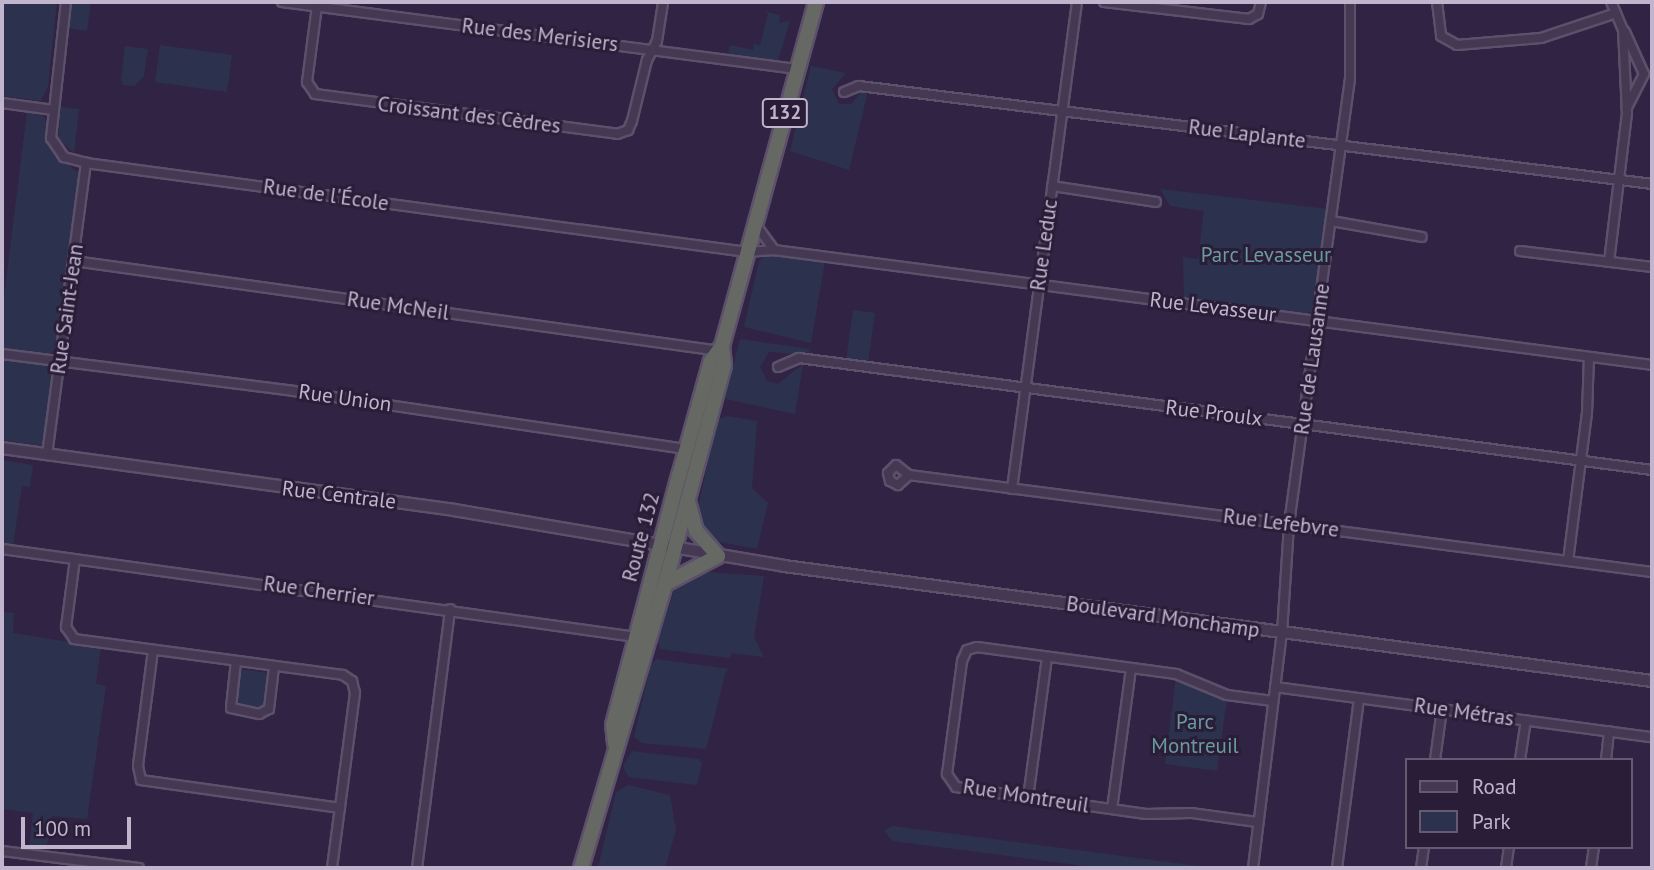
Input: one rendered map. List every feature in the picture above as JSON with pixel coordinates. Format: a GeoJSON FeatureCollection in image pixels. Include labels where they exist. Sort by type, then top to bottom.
{"type":"FeatureCollection","features":[{"type":"Feature","properties":{"kind":"highway","name":"Route 132"},"geometry":{"type":"LineString","coordinates":[[615,743],[613,725],[636,637],[668,546],[688,500],[724,365],[721,350],[816,2]]}},
{"type":"Feature","properties":{"kind":"highway","name":"Route 132"},"geometry":{"type":"LineString","coordinates":[[580,868],[615,743],[625,729],[666,584],[668,546],[687,449],[710,361],[721,350]]}},
{"type":"Feature","properties":{"kind":"highway"},"geometry":{"type":"LineString","coordinates":[[666,584],[718,556],[696,531],[688,500]]}},
{"type":"Feature","properties":{"kind":"street","name":"Rue de l'École"},"geometry":{"type":"LineString","coordinates":[[66,2],[54,110],[54,147],[64,157],[86,163],[747,252]]}},
{"type":"Feature","properties":{"kind":"street","name":"Rue des Merisiers"},"geometry":{"type":"LineString","coordinates":[[282,2],[797,69]]}},
{"type":"Feature","properties":{"kind":"street"},"geometry":{"type":"LineString","coordinates":[[653,50],[663,2]]}},
{"type":"Feature","properties":{"kind":"street","name":"Rue Leduc"},"geometry":{"type":"LineString","coordinates":[[1012,489],[1077,2]]}},
{"type":"Feature","properties":{"kind":"street"},"geometry":{"type":"LineString","coordinates":[[1104,2],[1249,19],[1260,12],[1261,2]]}},
{"type":"Feature","properties":{"kind":"street","name":"Rue de Lausanne"},"geometry":{"type":"LineString","coordinates":[[1253,868],[1282,633],[1289,524],[1352,55],[1350,2]]}},
{"type":"Feature","properties":{"kind":"street"},"geometry":{"type":"LineString","coordinates":[[1437,2],[1441,36],[1457,45],[1530,40],[1616,13]]}},
{"type":"Feature","properties":{"kind":"street"},"geometry":{"type":"LineString","coordinates":[[1611,2],[1644,74],[1627,108]]}},
{"type":"Feature","properties":{"kind":"street","name":"Croissant des Cèdres"},"geometry":{"type":"LineString","coordinates":[[317,6],[307,82],[315,94],[327,96],[621,134],[631,126],[653,50]]}},
{"type":"Feature","properties":{"kind":"street"},"geometry":{"type":"LineString","coordinates":[[1609,261],[1627,108],[1623,30]]}},
{"type":"Feature","properties":{"kind":"street","name":"Rue Laplante"},"geometry":{"type":"LineString","coordinates":[[844,92],[859,86],[1652,184]]}},
{"type":"Feature","properties":{"kind":"street"},"geometry":{"type":"LineString","coordinates":[[2,103],[54,110]]}},
{"type":"Feature","properties":{"kind":"street","name":"Rue Saint-Jean"},"geometry":{"type":"LineString","coordinates":[[47,455],[86,163]]}},
{"type":"Feature","properties":{"kind":"street"},"geometry":{"type":"LineString","coordinates":[[1052,186],[1156,202]]}},
{"type":"Feature","properties":{"kind":"street"},"geometry":{"type":"LineString","coordinates":[[1331,221],[1422,237]]}},
{"type":"Feature","properties":{"kind":"street"},"geometry":{"type":"LineString","coordinates":[[755,224],[775,250]]}},
{"type":"Feature","properties":{"kind":"street","name":"Rue Levasseur"},"geometry":{"type":"LineString","coordinates":[[747,252],[775,250],[1652,365]]}},
{"type":"Feature","properties":{"kind":"street"},"geometry":{"type":"LineString","coordinates":[[1520,251],[1652,267]]}},
{"type":"Feature","properties":{"kind":"street","name":"Rue McNeil"},"geometry":{"type":"LineString","coordinates":[[74,261],[721,350]]}},
{"type":"Feature","properties":{"kind":"street","name":"Rue Union"},"geometry":{"type":"LineString","coordinates":[[2,355],[687,449]]}},
{"type":"Feature","properties":{"kind":"street"},"geometry":{"type":"LineString","coordinates":[[1568,561],[1590,357]]}},
{"type":"Feature","properties":{"kind":"street","name":"Rue Proulx"},"geometry":{"type":"LineString","coordinates":[[778,367],[799,358],[1652,470]]}},
{"type":"Feature","properties":{"kind":"street","name":"Rue Centrale"},"geometry":{"type":"LineString","coordinates":[[2,448],[454,510],[668,546]]}},
{"type":"Feature","properties":{"kind":"street","name":"Rue Lefebvre"},"geometry":{"type":"LineString","coordinates":[[909,475],[1652,572]]}},
{"type":"Feature","properties":{"kind":"street","name":"Boulevard Monchamp"},"geometry":{"type":"LineString","coordinates":[[668,546],[718,556],[1652,681]]}},
{"type":"Feature","properties":{"kind":"street","name":"Rue Cherrier"},"geometry":{"type":"LineString","coordinates":[[2,549],[450,609],[636,637]]}},
{"type":"Feature","properties":{"kind":"street"},"geometry":{"type":"LineString","coordinates":[[75,559],[66,622],[70,636],[236,662],[343,675],[352,681],[355,693],[332,868]]}},
{"type":"Feature","properties":{"kind":"street"},"geometry":{"type":"LineString","coordinates":[[417,868],[450,609]]}},
{"type":"Feature","properties":{"kind":"street","name":"Rue Montreuil"},"geometry":{"type":"LineString","coordinates":[[1257,822],[1112,809],[962,789],[950,782],[956,701],[962,657],[970,648],[1181,675],[1225,694],[1273,701]]}},
{"type":"Feature","properties":{"kind":"street"},"geometry":{"type":"LineString","coordinates":[[153,650],[138,766],[141,780],[340,808]]}},
{"type":"Feature","properties":{"kind":"street"},"geometry":{"type":"LineString","coordinates":[[1028,797],[1047,657]]}},
{"type":"Feature","properties":{"kind":"street"},"geometry":{"type":"LineString","coordinates":[[236,662],[230,705],[247,713],[262,714],[269,709],[274,667]]}},
{"type":"Feature","properties":{"kind":"street"},"geometry":{"type":"LineString","coordinates":[[1112,809],[1131,668]]}},
{"type":"Feature","properties":{"kind":"street","name":"Rue Métras"},"geometry":{"type":"LineString","coordinates":[[1275,687],[1652,737]]}},
{"type":"Feature","properties":{"kind":"street"},"geometry":{"type":"LineString","coordinates":[[1337,868],[1359,698]]}},
{"type":"Feature","properties":{"kind":"street"},"geometry":{"type":"LineString","coordinates":[[1435,758],[1442,709]]}},
{"type":"Feature","properties":{"kind":"street"},"geometry":{"type":"LineString","coordinates":[[1520,758],[1526,720]]}},
{"type":"Feature","properties":{"kind":"street"},"geometry":{"type":"LineString","coordinates":[[1606,758],[1609,732]]}},
{"type":"Feature","properties":{"kind":"street"},"geometry":{"type":"LineString","coordinates":[[1421,868],[1424,849]]}},
{"type":"Feature","properties":{"kind":"street"},"geometry":{"type":"LineString","coordinates":[[1506,868],[1509,849]]}},
{"type":"Feature","properties":{"kind":"street"},"geometry":{"type":"LineString","coordinates":[[1591,868],[1594,849]]}},
{"type":"Feature","properties":{"kind":"street"},"geometry":{"type":"LineString","coordinates":[[2,851],[139,868]]}},
{"type":"Feature","properties":{"kind":"green space"},"geometry":{"type":"Polygon","coordinates":[[[2,2],[57,2],[48,86],[41,101],[2,96],[2,2]]]}},
{"type":"Feature","properties":{"kind":"green space"},"geometry":{"type":"Polygon","coordinates":[[[71,2],[91,2],[87,31],[68,28],[71,2]]]}},
{"type":"Feature","properties":{"kind":"green space"},"geometry":{"type":"Polygon","coordinates":[[[764,11],[780,15],[779,23],[790,21],[778,61],[728,54],[730,45],[753,50],[754,44],[760,45],[768,14],[764,11]]]}},
{"type":"Feature","properties":{"kind":"green space"},"geometry":{"type":"Polygon","coordinates":[[[160,45],[232,55],[227,92],[155,82],[160,45]]]}},
{"type":"Feature","properties":{"kind":"green space"},"geometry":{"type":"Polygon","coordinates":[[[125,46],[148,49],[144,76],[135,86],[123,85],[121,79],[125,46]]]}},
{"type":"Feature","properties":{"kind":"green space"},"geometry":{"type":"Polygon","coordinates":[[[811,66],[846,73],[832,89],[839,104],[851,104],[862,91],[868,91],[849,170],[790,151],[811,66]]]}},
{"type":"Feature","properties":{"kind":"green space"},"geometry":{"type":"Polygon","coordinates":[[[61,107],[79,109],[74,153],[58,138],[61,107]]]}},
{"type":"Feature","properties":{"kind":"green space"},"geometry":{"type":"Polygon","coordinates":[[[27,112],[45,117],[51,150],[81,175],[58,345],[48,357],[2,348],[3,305],[27,112]]]}},
{"type":"Feature","properties":{"kind":"green space","name":"Parc Levasseur"},"geometry":{"type":"Polygon","coordinates":[[[1160,189],[1328,209],[1313,311],[1305,314],[1184,299],[1183,257],[1198,259],[1204,211],[1170,206],[1160,189]]]}},
{"type":"Feature","properties":{"kind":"green space"},"geometry":{"type":"Polygon","coordinates":[[[765,255],[825,261],[811,343],[744,327],[759,261],[765,255]]]}},
{"type":"Feature","properties":{"kind":"green space"},"geometry":{"type":"Polygon","coordinates":[[[853,310],[875,313],[868,363],[846,360],[853,310]]]}},
{"type":"Feature","properties":{"kind":"green space"},"geometry":{"type":"Polygon","coordinates":[[[740,339],[810,349],[809,355],[769,352],[760,367],[767,381],[778,384],[803,364],[795,414],[725,399],[740,339]]]}},
{"type":"Feature","properties":{"kind":"green space"},"geometry":{"type":"Polygon","coordinates":[[[2,358],[47,365],[54,371],[44,446],[2,440],[2,358]]]}},
{"type":"Feature","properties":{"kind":"green space"},"geometry":{"type":"Polygon","coordinates":[[[727,416],[757,421],[752,488],[768,503],[757,549],[715,541],[696,517],[717,420],[727,416]]]}},
{"type":"Feature","properties":{"kind":"green space"},"geometry":{"type":"Polygon","coordinates":[[[2,460],[33,465],[30,487],[22,486],[13,545],[2,544],[2,460]]]}},
{"type":"Feature","properties":{"kind":"green space"},"geometry":{"type":"Polygon","coordinates":[[[706,572],[764,576],[754,637],[764,657],[732,653],[729,658],[660,649],[658,641],[674,590],[706,572]]]}},
{"type":"Feature","properties":{"kind":"green space"},"geometry":{"type":"Polygon","coordinates":[[[2,612],[14,613],[13,633],[101,647],[96,684],[106,686],[87,819],[52,816],[46,851],[29,849],[33,813],[2,809],[2,612]]]}},
{"type":"Feature","properties":{"kind":"green space"},"geometry":{"type":"Polygon","coordinates":[[[656,659],[730,669],[726,671],[706,749],[642,743],[634,737],[651,664],[656,659]]]}},
{"type":"Feature","properties":{"kind":"green space"},"geometry":{"type":"Polygon","coordinates":[[[240,669],[269,673],[265,707],[235,705],[240,669]]]}},
{"type":"Feature","properties":{"kind":"green space","name":"Parc Montreuil"},"geometry":{"type":"Polygon","coordinates":[[[1176,678],[1227,699],[1217,771],[1165,764],[1176,678]]]}},
{"type":"Feature","properties":{"kind":"green space"},"geometry":{"type":"Polygon","coordinates":[[[632,751],[698,759],[702,763],[697,785],[628,777],[623,766],[632,751]]]}},
{"type":"Feature","properties":{"kind":"green space"},"geometry":{"type":"Polygon","coordinates":[[[628,785],[670,795],[676,830],[665,868],[598,868],[616,792],[628,785]]]}},
{"type":"Feature","properties":{"kind":"green space"},"geometry":{"type":"Polygon","coordinates":[[[893,826],[1206,868],[1100,868],[892,841],[884,830],[893,826]]]}}]}
